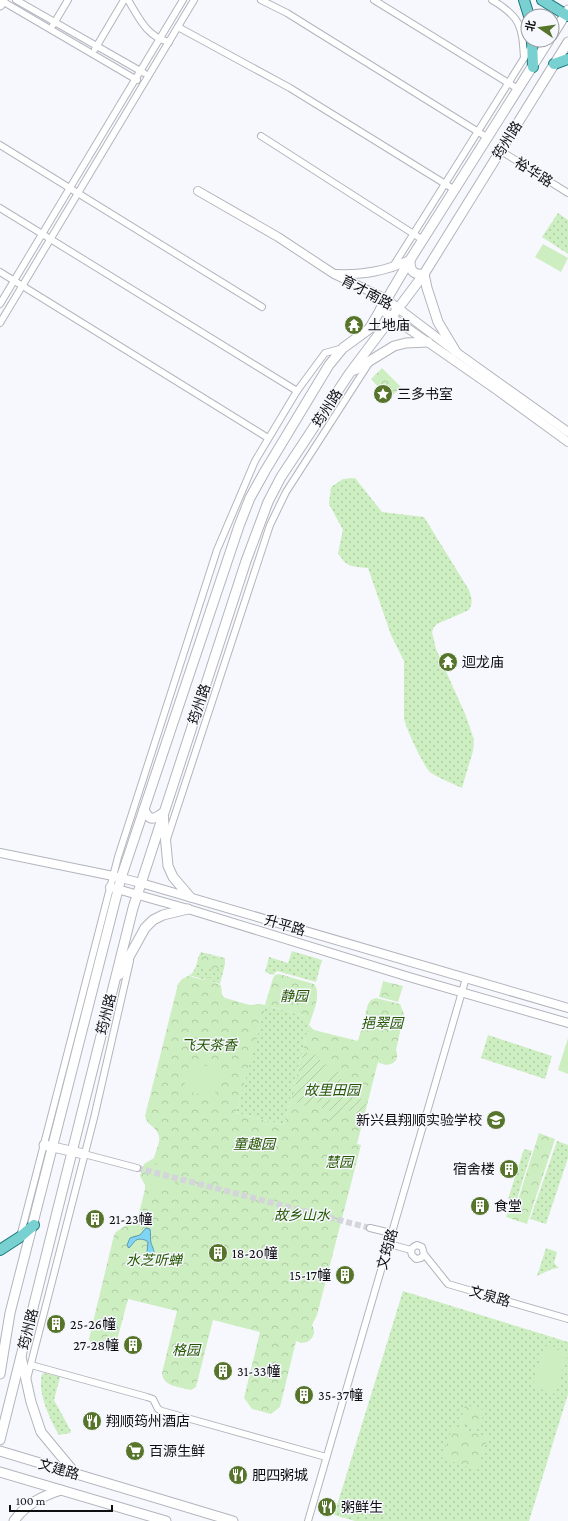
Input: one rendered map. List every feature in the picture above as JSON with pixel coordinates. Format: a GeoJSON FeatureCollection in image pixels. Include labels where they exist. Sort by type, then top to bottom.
{"type":"FeatureCollection","features":[{"type":"Feature","properties":{"kind":"main road"},"geometry":{"type":"LineString","coordinates":[[542,0],[567,14],[560,24]]}},
{"type":"Feature","properties":{"kind":"main road","name":"筠州路"},"geometry":{"type":"LineString","coordinates":[[0,1440],[113,985],[140,883],[244,569],[268,502],[281,478],[349,374],[424,274],[568,42]]}},
{"type":"Feature","properties":{"kind":"main road"},"geometry":{"type":"LineString","coordinates":[[531,48],[533,67]]}},
{"type":"Feature","properties":{"kind":"main road","name":"筠州路"},"geometry":{"type":"LineString","coordinates":[[0,1374],[10,1313],[34,1225],[117,877],[144,810],[239,526],[250,498],[281,444],[330,365],[342,348],[368,329],[410,260],[545,48]]}},
{"type":"Feature","properties":{"kind":"main road"},"geometry":{"type":"LineString","coordinates":[[554,64],[568,59]]}},
{"type":"Feature","properties":{"kind":"main road"},"geometry":{"type":"LineString","coordinates":[[410,260],[410,269],[413,273],[424,274],[438,322],[456,352]]}},
{"type":"Feature","properties":{"kind":"main road"},"geometry":{"type":"LineString","coordinates":[[349,374],[394,346],[406,343],[428,342]]}},
{"type":"Feature","properties":{"kind":"main road"},"geometry":{"type":"LineString","coordinates":[[144,810],[150,818],[156,818],[163,814],[168,866],[173,877],[190,897]]}},
{"type":"Feature","properties":{"kind":"main road"},"geometry":{"type":"LineString","coordinates":[[113,985],[145,928],[153,920],[163,915],[188,909]]}},
{"type":"Feature","properties":{"kind":"main road"},"geometry":{"type":"LineString","coordinates":[[44,1145],[84,1154]]}},
{"type":"Feature","properties":{"kind":"main road"},"geometry":{"type":"LineString","coordinates":[[0,1250],[20,1237],[34,1225]]}},
{"type":"Feature","properties":{"kind":"main road"},"geometry":{"type":"LineString","coordinates":[[21,1356],[31,1402],[41,1432],[75,1473]]}},
{"type":"Feature","properties":{"kind":"main road","name":"文建路"},"geometry":{"type":"LineString","coordinates":[[0,1452],[233,1521]]}},
{"type":"Feature","properties":{"kind":"main road","name":"文建路"},"geometry":{"type":"LineString","coordinates":[[0,1472],[166,1521]]}},
{"type":"Feature","properties":{"kind":"main road"},"geometry":{"type":"LineString","coordinates":[[14,1521],[30,1504],[41,1497],[61,1490]]}},
{"type":"Feature","properties":{"kind":"street"},"geometry":{"type":"LineString","coordinates":[[16,0],[148,76]]}},
{"type":"Feature","properties":{"kind":"street"},"geometry":{"type":"LineString","coordinates":[[50,30],[68,0]]}},
{"type":"Feature","properties":{"kind":"street"},"geometry":{"type":"LineString","coordinates":[[92,53],[124,0]]}},
{"type":"Feature","properties":{"kind":"street"},"geometry":{"type":"LineString","coordinates":[[128,0],[140,21],[154,36],[159,40],[168,42]]}},
{"type":"Feature","properties":{"kind":"street"},"geometry":{"type":"LineString","coordinates":[[0,304],[183,0]]}},
{"type":"Feature","properties":{"kind":"street"},"geometry":{"type":"LineString","coordinates":[[0,323],[194,0]]}},
{"type":"Feature","properties":{"kind":"street"},"geometry":{"type":"LineString","coordinates":[[261,0],[287,13],[488,138]]}},
{"type":"Feature","properties":{"kind":"street"},"geometry":{"type":"LineString","coordinates":[[374,0],[518,89]]}},
{"type":"Feature","properties":{"kind":"street"},"geometry":{"type":"LineString","coordinates":[[492,0],[506,9],[515,18],[520,26]]}},
{"type":"Feature","properties":{"kind":"street"},"geometry":{"type":"LineString","coordinates":[[2,2],[144,84]]}},
{"type":"Feature","properties":{"kind":"street"},"geometry":{"type":"LineString","coordinates":[[178,27],[290,88],[455,190]]}},
{"type":"Feature","properties":{"kind":"street"},"geometry":{"type":"LineString","coordinates":[[523,48],[524,58]]}},
{"type":"Feature","properties":{"kind":"street"},"geometry":{"type":"LineString","coordinates":[[392,268],[509,83],[524,58],[528,48]]}},
{"type":"Feature","properties":{"kind":"street"},"geometry":{"type":"LineString","coordinates":[[261,136],[423,240]]}},
{"type":"Feature","properties":{"kind":"street"},"geometry":{"type":"LineString","coordinates":[[0,145],[262,307]]}},
{"type":"Feature","properties":{"kind":"street","name":"裕华路"},"geometry":{"type":"LineString","coordinates":[[501,151],[568,193]]}},
{"type":"Feature","properties":{"kind":"street","name":"育才南路"},"geometry":{"type":"LineString","coordinates":[[198,191],[278,237],[334,274],[386,300],[568,432]]}},
{"type":"Feature","properties":{"kind":"street"},"geometry":{"type":"LineString","coordinates":[[0,208],[297,391]]}},
{"type":"Feature","properties":{"kind":"street"},"geometry":{"type":"LineString","coordinates":[[334,274],[360,275],[392,268],[410,260]]}},
{"type":"Feature","properties":{"kind":"street"},"geometry":{"type":"LineString","coordinates":[[0,272],[268,438]]}},
{"type":"Feature","properties":{"kind":"street","name":"育才南路"},"geometry":{"type":"LineString","coordinates":[[380,309],[568,442]]}},
{"type":"Feature","properties":{"kind":"street"},"geometry":{"type":"LineString","coordinates":[[117,877],[132,812],[217,550],[256,461],[268,438],[297,391],[325,353],[342,348]]}},
{"type":"Feature","properties":{"kind":"street"},"geometry":{"type":"LineString","coordinates":[[166,840],[270,525],[286,492],[372,359]]}},
{"type":"Feature","properties":{"kind":"street","name":"升平路"},"geometry":{"type":"LineString","coordinates":[[0,853],[140,883],[568,1008]]}},
{"type":"Feature","properties":{"kind":"street"},"geometry":{"type":"LineString","coordinates":[[20,1237],[114,888]]}},
{"type":"Feature","properties":{"kind":"street","name":"升平路"},"geometry":{"type":"LineString","coordinates":[[114,888],[568,1023]]}},
{"type":"Feature","properties":{"kind":"street"},"geometry":{"type":"LineString","coordinates":[[27,1381],[51,1280],[84,1154],[131,955]]}},
{"type":"Feature","properties":{"kind":"street","name":"文筠路"},"geometry":{"type":"LineString","coordinates":[[308,1521],[466,978]]}},
{"type":"Feature","properties":{"kind":"street"},"geometry":{"type":"LineString","coordinates":[[84,1154],[137,1168]]}},
{"type":"Feature","properties":{"kind":"street"},"geometry":{"type":"LineString","coordinates":[[370,1228],[391,1233]]}},
{"type":"Feature","properties":{"kind":"street"},"geometry":{"type":"LineString","coordinates":[[388,1244],[411,1250]]}},
{"type":"Feature","properties":{"kind":"street"},"geometry":{"type":"LineString","coordinates":[[414,1246],[419,1246],[423,1249],[424,1254],[421,1258],[416,1258],[412,1255],[411,1250],[414,1246]]}},
{"type":"Feature","properties":{"kind":"street","name":"文泉路"},"geometry":{"type":"LineString","coordinates":[[424,1254],[448,1284],[568,1319]]}},
{"type":"Feature","properties":{"kind":"street"},"geometry":{"type":"LineString","coordinates":[[31,1365],[153,1399],[158,1409],[162,1411],[326,1457]]}},
{"type":"Feature","properties":{"kind":"green space"},"geometry":{"type":"Polygon","coordinates":[[[558,213],[568,220],[568,254],[542,237],[558,213]]]}},
{"type":"Feature","properties":{"kind":"green space"},"geometry":{"type":"Polygon","coordinates":[[[543,244],[568,258],[561,272],[535,257],[543,244]]]}},
{"type":"Feature","properties":{"kind":"green space"},"geometry":{"type":"Polygon","coordinates":[[[382,368],[401,387],[393,395],[384,386],[380,389],[371,379],[382,368]]]}},
{"type":"Feature","properties":{"kind":"green space"},"geometry":{"type":"Polygon","coordinates":[[[355,478],[382,512],[424,517],[469,590],[472,603],[469,610],[437,624],[432,632],[436,649],[466,716],[474,740],[473,751],[462,788],[431,773],[420,756],[404,718],[404,661],[391,635],[368,568],[347,564],[338,553],[343,530],[329,504],[331,487],[343,479],[355,478]]]}},
{"type":"Feature","properties":{"kind":"green space"},"geometry":{"type":"Polygon","coordinates":[[[292,951],[322,960],[316,982],[277,971],[273,975],[265,972],[269,957],[288,963],[292,951]]]}},
{"type":"Feature","properties":{"kind":"green space"},"geometry":{"type":"Polygon","coordinates":[[[201,952],[225,958],[220,984],[190,975],[196,967],[201,952]]]}},
{"type":"Feature","properties":{"kind":"green space"},"geometry":{"type":"Polygon","coordinates":[[[203,955],[220,960],[217,971],[200,967],[203,955]]]}},
{"type":"Feature","properties":{"kind":"green space"},"geometry":{"type":"Polygon","coordinates":[[[279,974],[314,984],[317,998],[309,1025],[314,1030],[358,1041],[368,1004],[371,1000],[376,998],[400,1004],[404,1014],[396,1050],[397,1058],[393,1063],[386,1065],[378,1062],[357,1144],[361,1145],[317,1315],[312,1325],[314,1335],[307,1342],[301,1343],[296,1341],[280,1407],[271,1414],[252,1409],[244,1398],[260,1332],[213,1320],[196,1387],[191,1390],[169,1384],[163,1378],[162,1373],[177,1311],[128,1299],[115,1348],[108,1352],[92,1347],[89,1339],[114,1235],[138,1217],[145,1189],[145,1185],[140,1176],[144,1164],[154,1158],[158,1146],[159,1134],[148,1123],[145,1116],[178,984],[182,979],[190,975],[192,977],[205,980],[207,977],[213,979],[212,982],[221,985],[222,995],[225,998],[250,1005],[265,1005],[275,975],[279,974]],[[266,1005],[236,1113],[284,1125],[309,1025],[304,1016],[266,1005]]]}},
{"type":"Feature","properties":{"kind":"green space"},"geometry":{"type":"Polygon","coordinates":[[[383,981],[403,986],[398,1002],[379,997],[383,981]]]}},
{"type":"Feature","properties":{"kind":"green space"},"geometry":{"type":"Polygon","coordinates":[[[265,1005],[304,1016],[309,1025],[284,1125],[236,1113],[265,1005]]]}},
{"type":"Feature","properties":{"kind":"green space"},"geometry":{"type":"Polygon","coordinates":[[[488,1035],[552,1056],[545,1079],[481,1058],[488,1035]]]}},
{"type":"Feature","properties":{"kind":"green space"},"geometry":{"type":"Polygon","coordinates":[[[568,1038],[568,1074],[558,1070],[568,1038]]]}},
{"type":"Feature","properties":{"kind":"green space"},"geometry":{"type":"Polygon","coordinates":[[[304,1051],[311,1055],[315,1054],[323,1064],[331,1067],[319,1080],[314,1102],[308,1106],[301,1105],[292,1099],[304,1051]]]}},
{"type":"Feature","properties":{"kind":"green space"},"geometry":{"type":"Polygon","coordinates":[[[190,1062],[221,1069],[214,1098],[183,1090],[190,1062]]]}},
{"type":"Feature","properties":{"kind":"green space"},"geometry":{"type":"Polygon","coordinates":[[[334,1069],[340,1073],[342,1088],[347,1095],[354,1098],[367,1099],[364,1114],[352,1113],[344,1106],[335,1119],[328,1124],[330,1111],[316,1106],[319,1098],[324,1097],[334,1101],[337,1096],[336,1088],[326,1083],[321,1083],[334,1069]]]}},
{"type":"Feature","properties":{"kind":"green space"},"geometry":{"type":"Polygon","coordinates":[[[539,1133],[555,1139],[527,1224],[506,1217],[511,1202],[517,1203],[539,1133]]]}},
{"type":"Feature","properties":{"kind":"green space"},"geometry":{"type":"Polygon","coordinates":[[[557,1141],[568,1145],[568,1158],[546,1224],[530,1219],[557,1141]]]}},
{"type":"Feature","properties":{"kind":"green space"},"geometry":{"type":"Polygon","coordinates":[[[524,1149],[532,1151],[516,1202],[508,1199],[524,1149]]]}},
{"type":"Feature","properties":{"kind":"green space"},"geometry":{"type":"Polygon","coordinates":[[[151,1163],[178,1171],[173,1190],[146,1183],[151,1163]]]}},
{"type":"Feature","properties":{"kind":"green space"},"geometry":{"type":"Polygon","coordinates":[[[546,1248],[557,1252],[554,1263],[559,1268],[552,1269],[537,1276],[546,1248]]]}},
{"type":"Feature","properties":{"kind":"green space"},"geometry":{"type":"Polygon","coordinates":[[[403,1291],[568,1342],[568,1394],[529,1521],[355,1521],[334,1515],[403,1291]]]}},
{"type":"Feature","properties":{"kind":"green space","name":"格园"},"geometry":{"type":"Polygon","coordinates":[[[184,1343],[196,1346],[192,1360],[181,1357],[184,1343]]]}},
{"type":"Feature","properties":{"kind":"green space"},"geometry":{"type":"Polygon","coordinates":[[[545,1346],[568,1353],[555,1394],[532,1386],[545,1346]]]}},
{"type":"Feature","properties":{"kind":"green space"},"geometry":{"type":"Polygon","coordinates":[[[44,1373],[60,1377],[54,1400],[71,1431],[70,1433],[59,1435],[48,1414],[41,1389],[42,1374],[44,1373]]]}},
{"type":"Feature","properties":{"kind":"green space"},"geometry":{"type":"Polygon","coordinates":[[[465,1405],[484,1410],[479,1429],[460,1424],[465,1405]]]}},
{"type":"Feature","properties":{"kind":"green space"},"geometry":{"type":"Polygon","coordinates":[[[453,1426],[488,1437],[477,1470],[442,1458],[453,1426]]]}},
{"type":"Feature","properties":{"kind":"water"},"geometry":{"type":"Polygon","coordinates":[[[146,1228],[150,1229],[151,1241],[154,1250],[152,1256],[147,1259],[144,1258],[147,1252],[148,1242],[139,1239],[129,1248],[127,1245],[130,1238],[140,1235],[146,1228]]]}},
{"type":"Feature","properties":{"kind":"tunnel"},"geometry":{"type":"LineString","coordinates":[[137,1168],[370,1228]]}},
{"type":"Feature","properties":{"kind":"place","name":"土地庙"},"geometry":{"type":"Point","coordinates":[354,325]}},
{"type":"Feature","properties":{"kind":"place","name":"三多书室"},"geometry":{"type":"Point","coordinates":[383,394]}},
{"type":"Feature","properties":{"kind":"place","name":"迴龙庙"},"geometry":{"type":"Point","coordinates":[448,662]}},
{"type":"Feature","properties":{"kind":"place","name":"新兴县翔顺实验学校"},"geometry":{"type":"Point","coordinates":[496,1120]}},
{"type":"Feature","properties":{"kind":"place","name":"宿舍楼"},"geometry":{"type":"Point","coordinates":[509,1169]}},
{"type":"Feature","properties":{"kind":"place","name":"食堂"},"geometry":{"type":"Point","coordinates":[480,1206]}},
{"type":"Feature","properties":{"kind":"place","name":"21-23幢"},"geometry":{"type":"Point","coordinates":[95,1219]}},
{"type":"Feature","properties":{"kind":"place","name":"18-20幢"},"geometry":{"type":"Point","coordinates":[218,1253]}},
{"type":"Feature","properties":{"kind":"place","name":"15-17幢"},"geometry":{"type":"Point","coordinates":[345,1275]}},
{"type":"Feature","properties":{"kind":"place","name":"25-26幢"},"geometry":{"type":"Point","coordinates":[56,1324]}},
{"type":"Feature","properties":{"kind":"place","name":"27-28幢"},"geometry":{"type":"Point","coordinates":[133,1345]}},
{"type":"Feature","properties":{"kind":"place","name":"31-33幢"},"geometry":{"type":"Point","coordinates":[223,1371]}},
{"type":"Feature","properties":{"kind":"place","name":"35-37幢"},"geometry":{"type":"Point","coordinates":[304,1395]}},
{"type":"Feature","properties":{"kind":"place","name":"翔顺筠州酒店"},"geometry":{"type":"Point","coordinates":[92,1421]}},
{"type":"Feature","properties":{"kind":"place","name":"百源生鲜"},"geometry":{"type":"Point","coordinates":[135,1451]}},
{"type":"Feature","properties":{"kind":"place","name":"肥四粥城"},"geometry":{"type":"Point","coordinates":[238,1475]}},
{"type":"Feature","properties":{"kind":"place","name":"粥鲜生"},"geometry":{"type":"Point","coordinates":[327,1507]}},
{"type":"Feature","properties":{"kind":"park label","name":"静园"},"geometry":{"type":"Point","coordinates":[294,996]}},
{"type":"Feature","properties":{"kind":"park label","name":"挹翠园"},"geometry":{"type":"Point","coordinates":[382,1023]}},
{"type":"Feature","properties":{"kind":"park label","name":"飞天茶香"},"geometry":{"type":"Point","coordinates":[209,1045]}},
{"type":"Feature","properties":{"kind":"park label","name":"故里田园"},"geometry":{"type":"Point","coordinates":[332,1090]}},
{"type":"Feature","properties":{"kind":"park label","name":"童趣园"},"geometry":{"type":"Point","coordinates":[254,1144]}},
{"type":"Feature","properties":{"kind":"park label","name":"慧园"},"geometry":{"type":"Point","coordinates":[339,1162]}},
{"type":"Feature","properties":{"kind":"park label","name":"故乡山水"},"geometry":{"type":"Point","coordinates":[302,1215]}},
{"type":"Feature","properties":{"kind":"park label","name":"水芝听蝉"},"geometry":{"type":"Point","coordinates":[154,1260]}}]}
